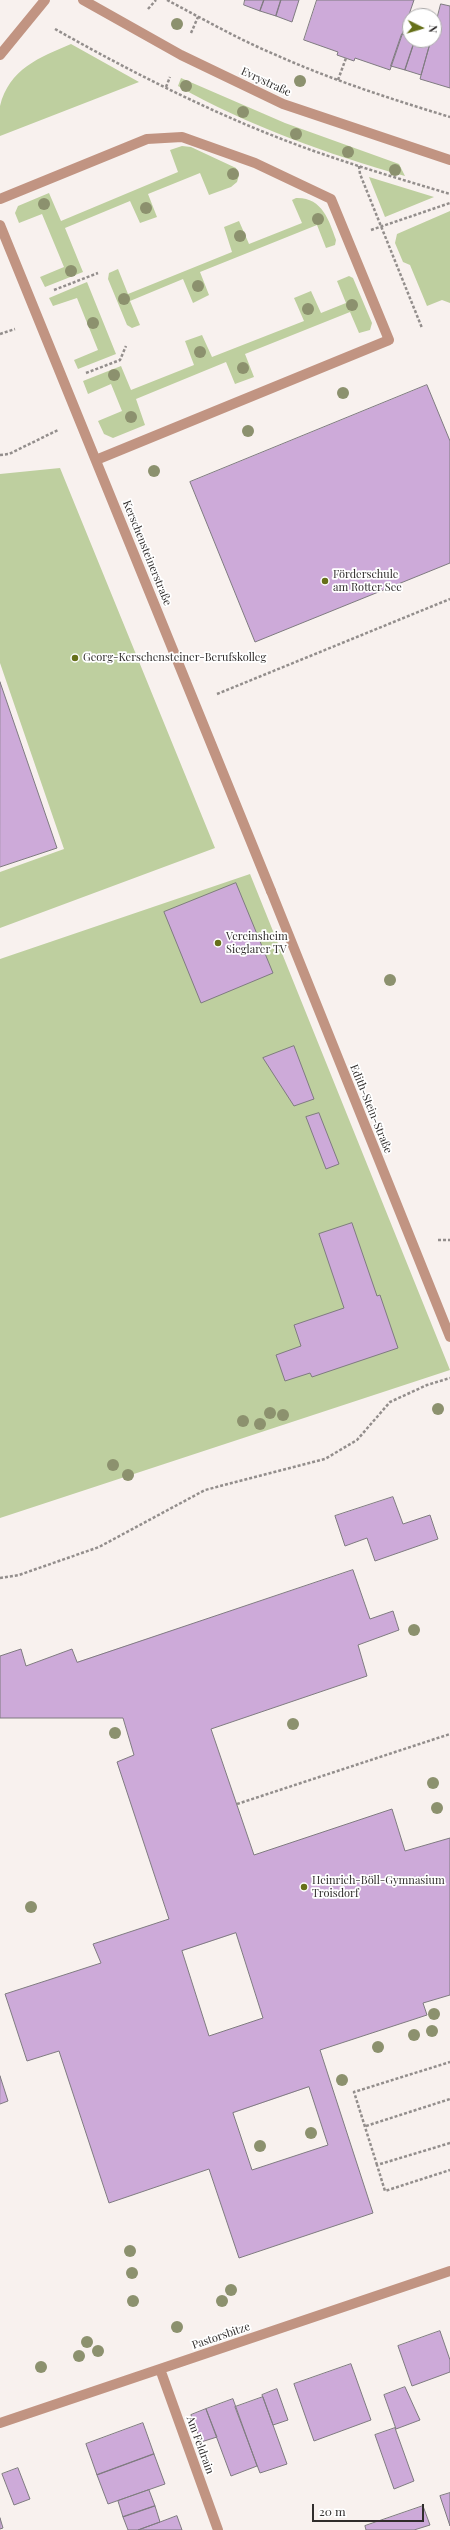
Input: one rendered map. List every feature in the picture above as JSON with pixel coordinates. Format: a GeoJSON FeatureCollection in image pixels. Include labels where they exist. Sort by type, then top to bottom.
{"type":"FeatureCollection","features":[{"type":"Feature","properties":{"kind":"street"},"geometry":{"type":"LineString","coordinates":[[0,55],[31,15],[45,0]]}},
{"type":"Feature","properties":{"kind":"street","name":"Evrystraße"},"geometry":{"type":"LineString","coordinates":[[83,0],[181,55],[283,104],[450,160]]}},
{"type":"Feature","properties":{"kind":"street"},"geometry":{"type":"LineString","coordinates":[[0,199],[147,139],[182,137],[255,163],[331,199],[389,340],[96,460]]}},
{"type":"Feature","properties":{"kind":"street","name":"Kerschensteinerstraße"},"geometry":{"type":"LineString","coordinates":[[0,224],[5,247],[30,298],[78,420],[96,460],[270,891]]}},
{"type":"Feature","properties":{"kind":"street","name":"Edith-Stein-Straße"},"geometry":{"type":"LineString","coordinates":[[270,891],[450,1337]]}},
{"type":"Feature","properties":{"kind":"street","name":"Pastorsbitze"},"geometry":{"type":"LineString","coordinates":[[0,2423],[450,2271]]}},
{"type":"Feature","properties":{"kind":"street","name":"Am Feldrain"},"geometry":{"type":"LineString","coordinates":[[160,2369],[218,2530]]}},
{"type":"Feature","properties":{"kind":"path"},"geometry":{"type":"LineString","coordinates":[[167,0],[241,39],[338,80],[450,117]]}},
{"type":"Feature","properties":{"kind":"path"},"geometry":{"type":"LineString","coordinates":[[31,15],[125,67],[256,129],[359,166],[450,194]]}},
{"type":"Feature","properties":{"kind":"path"},"geometry":{"type":"LineString","coordinates":[[338,80],[346,58]]}},
{"type":"Feature","properties":{"kind":"path"},"geometry":{"type":"LineString","coordinates":[[359,166],[360,174],[422,328]]}},
{"type":"Feature","properties":{"kind":"path"},"geometry":{"type":"LineString","coordinates":[[348,238],[450,204]]}},
{"type":"Feature","properties":{"kind":"path"},"geometry":{"type":"LineString","coordinates":[[30,298],[98,273]]}},
{"type":"Feature","properties":{"kind":"path"},"geometry":{"type":"LineString","coordinates":[[64,382],[120,360],[126,346]]}},
{"type":"Feature","properties":{"kind":"path"},"geometry":{"type":"LineString","coordinates":[[0,455],[8,454],[78,420]]}},
{"type":"Feature","properties":{"kind":"path"},"geometry":{"type":"LineString","coordinates":[[195,703],[450,599]]}},
{"type":"Feature","properties":{"kind":"path"},"geometry":{"type":"LineString","coordinates":[[0,1578],[19,1575],[99,1548],[205,1490],[325,1459],[357,1440],[390,1402],[427,1385],[450,1378]]}},
{"type":"Feature","properties":{"kind":"path"},"geometry":{"type":"LineString","coordinates":[[237,1804],[450,1734]]}},
{"type":"Feature","properties":{"kind":"path"},"geometry":{"type":"LineString","coordinates":[[450,2062],[354,2092],[366,2126],[385,2191],[450,2170]]}},
{"type":"Feature","properties":{"kind":"path"},"geometry":{"type":"LineString","coordinates":[[366,2126],[450,2099]]}},
{"type":"Feature","properties":{"kind":"path"},"geometry":{"type":"LineString","coordinates":[[377,2165],[450,2143]]}},
{"type":"Feature","properties":{"kind":"green space"},"geometry":{"type":"Polygon","coordinates":[[[71,44],[139,82],[0,136],[0,106],[4,93],[11,83],[27,66],[48,54],[71,44]]]}},
{"type":"Feature","properties":{"kind":"green space"},"geometry":{"type":"Polygon","coordinates":[[[181,78],[285,123],[399,164],[405,176],[318,149],[232,114],[178,86],[181,78]]]}},
{"type":"Feature","properties":{"kind":"green space"},"geometry":{"type":"Polygon","coordinates":[[[182,146],[191,147],[236,168],[239,175],[237,182],[231,187],[209,195],[200,173],[148,194],[157,217],[140,223],[130,201],[65,228],[83,272],[45,287],[40,277],[64,267],[42,214],[19,223],[15,213],[18,206],[49,193],[61,221],[178,172],[170,150],[182,146]]]}},
{"type":"Feature","properties":{"kind":"green space"},"geometry":{"type":"Polygon","coordinates":[[[369,177],[434,197],[385,217],[369,177]]]}},
{"type":"Feature","properties":{"kind":"green space"},"geometry":{"type":"Polygon","coordinates":[[[296,198],[312,201],[323,211],[336,240],[335,245],[326,248],[317,225],[200,272],[209,295],[193,303],[183,279],[130,301],[140,325],[132,328],[127,325],[108,279],[109,273],[118,269],[128,294],[232,252],[224,227],[239,221],[249,244],[302,223],[292,200],[296,198]]]}},
{"type":"Feature","properties":{"kind":"green space"},"geometry":{"type":"Polygon","coordinates":[[[450,211],[450,303],[442,300],[427,306],[410,265],[403,262],[395,243],[397,234],[450,211]]]}},
{"type":"Feature","properties":{"kind":"green space"},"geometry":{"type":"Polygon","coordinates":[[[349,276],[353,278],[372,323],[370,330],[359,333],[350,312],[245,354],[254,377],[235,384],[226,362],[136,399],[145,425],[113,438],[104,434],[98,421],[122,411],[111,384],[88,394],[83,381],[121,366],[131,390],[194,365],[185,341],[202,335],[212,357],[304,321],[294,298],[311,291],[321,313],[346,303],[337,281],[349,276]]]}},
{"type":"Feature","properties":{"kind":"green space"},"geometry":{"type":"Polygon","coordinates":[[[87,282],[116,354],[78,369],[74,360],[98,350],[77,298],[53,306],[49,298],[87,282]]]}},
{"type":"Feature","properties":{"kind":"green space","name":"Georg-Kerschensteiner-Berufskolleg"},"geometry":{"type":"Polygon","coordinates":[[[60,468],[215,848],[0,928],[0,872],[64,849],[0,663],[0,474],[60,468]]]}},
{"type":"Feature","properties":{"kind":"green space"},"geometry":{"type":"Polygon","coordinates":[[[250,874],[450,1370],[0,1518],[0,959],[250,874]]]}},
{"type":"Feature","properties":{"kind":"building"},"geometry":{"type":"Polygon","coordinates":[[[245,0],[264,0],[260,11],[244,5],[245,0]]]}},
{"type":"Feature","properties":{"kind":"building"},"geometry":{"type":"Polygon","coordinates":[[[264,0],[281,0],[276,16],[260,11],[264,0]]]}},
{"type":"Feature","properties":{"kind":"building"},"geometry":{"type":"Polygon","coordinates":[[[281,0],[299,0],[292,22],[276,16],[281,0]]]}},
{"type":"Feature","properties":{"kind":"building"},"geometry":{"type":"Polygon","coordinates":[[[317,0],[414,0],[411,8],[402,8],[402,35],[390,70],[355,58],[354,61],[337,55],[338,52],[304,40],[317,0]]]}},
{"type":"Feature","properties":{"kind":"building"},"geometry":{"type":"Polygon","coordinates":[[[441,4],[450,6],[450,88],[420,79],[429,48],[442,48],[442,8],[440,8],[441,4]]]}},
{"type":"Feature","properties":{"kind":"building"},"geometry":{"type":"Polygon","coordinates":[[[402,34],[402,48],[412,48],[405,70],[391,66],[402,34]]]}},
{"type":"Feature","properties":{"kind":"building"},"geometry":{"type":"Polygon","coordinates":[[[412,48],[429,48],[421,75],[405,70],[412,48]]]}},
{"type":"Feature","properties":{"kind":"building"},"geometry":{"type":"Polygon","coordinates":[[[427,385],[450,441],[450,563],[255,642],[190,482],[427,385]]]}},
{"type":"Feature","properties":{"kind":"building"},"geometry":{"type":"Polygon","coordinates":[[[0,682],[57,848],[0,867],[0,682]]]}},
{"type":"Feature","properties":{"kind":"building","name":"Vereinsheim Sieglarer TV"},"geometry":{"type":"Polygon","coordinates":[[[236,883],[273,973],[201,1003],[164,912],[236,883]]]}},
{"type":"Feature","properties":{"kind":"building"},"geometry":{"type":"Polygon","coordinates":[[[294,1046],[314,1099],[294,1106],[263,1058],[294,1046]]]}},
{"type":"Feature","properties":{"kind":"building"},"geometry":{"type":"Polygon","coordinates":[[[319,1113],[339,1164],[326,1169],[306,1117],[319,1113]]]}},
{"type":"Feature","properties":{"kind":"building"},"geometry":{"type":"Polygon","coordinates":[[[352,1223],[377,1296],[380,1295],[398,1348],[312,1377],[310,1373],[285,1381],[276,1355],[301,1346],[294,1325],[344,1308],[319,1234],[352,1223]]]}},
{"type":"Feature","properties":{"kind":"building"},"geometry":{"type":"Polygon","coordinates":[[[393,1497],[403,1524],[430,1515],[438,1539],[375,1561],[367,1538],[345,1546],[335,1516],[393,1497]]]}},
{"type":"Feature","properties":{"kind":"building","name":"Heinrich-Böll-Gymnasium Troisdorf"},"geometry":{"type":"Polygon","coordinates":[[[353,1570],[370,1619],[393,1611],[399,1630],[358,1645],[367,1676],[211,1729],[254,1855],[392,1809],[405,1851],[450,1838],[450,1995],[423,2003],[427,2015],[320,2050],[373,2213],[239,2258],[209,2169],[109,2203],[59,2051],[27,2061],[5,1994],[101,1963],[93,1944],[169,1919],[117,1762],[134,1755],[123,1718],[0,1718],[0,1656],[21,1649],[26,1666],[72,1649],[77,1662],[353,1570]],[[236,1933],[182,1951],[209,2036],[263,2018],[236,1933]],[[309,2087],[233,2113],[252,2170],[328,2145],[309,2087]]]}},
{"type":"Feature","properties":{"kind":"building"},"geometry":{"type":"Polygon","coordinates":[[[0,2076],[8,2101],[0,2104],[0,2076]]]}},
{"type":"Feature","properties":{"kind":"building"},"geometry":{"type":"Polygon","coordinates":[[[440,2331],[450,2360],[450,2372],[412,2386],[398,2346],[440,2331]]]}},
{"type":"Feature","properties":{"kind":"building"},"geometry":{"type":"Polygon","coordinates":[[[351,2364],[371,2420],[314,2441],[294,2384],[351,2364]]]}},
{"type":"Feature","properties":{"kind":"building"},"geometry":{"type":"Polygon","coordinates":[[[405,2387],[420,2420],[396,2429],[384,2395],[405,2387]]]}},
{"type":"Feature","properties":{"kind":"building"},"geometry":{"type":"Polygon","coordinates":[[[277,2389],[288,2420],[273,2425],[262,2395],[277,2389]]]}},
{"type":"Feature","properties":{"kind":"building"},"geometry":{"type":"Polygon","coordinates":[[[263,2397],[287,2464],[260,2473],[235,2407],[263,2397]]]}},
{"type":"Feature","properties":{"kind":"building"},"geometry":{"type":"Polygon","coordinates":[[[233,2399],[257,2466],[231,2476],[206,2409],[233,2399]]]}},
{"type":"Feature","properties":{"kind":"building"},"geometry":{"type":"Polygon","coordinates":[[[206,2409],[217,2437],[201,2442],[191,2415],[206,2409]]]}},
{"type":"Feature","properties":{"kind":"building"},"geometry":{"type":"Polygon","coordinates":[[[143,2423],[154,2454],[97,2475],[86,2444],[143,2423]]]}},
{"type":"Feature","properties":{"kind":"building"},"geometry":{"type":"Polygon","coordinates":[[[395,2428],[414,2481],[394,2489],[375,2435],[395,2428]]]}},
{"type":"Feature","properties":{"kind":"building"},"geometry":{"type":"Polygon","coordinates":[[[154,2454],[165,2484],[108,2504],[97,2475],[154,2454]]]}},
{"type":"Feature","properties":{"kind":"building"},"geometry":{"type":"Polygon","coordinates":[[[18,2468],[30,2499],[14,2505],[2,2474],[18,2468]]]}},
{"type":"Feature","properties":{"kind":"building"},"geometry":{"type":"Polygon","coordinates":[[[149,2490],[155,2506],[123,2517],[118,2501],[149,2490]]]}},
{"type":"Feature","properties":{"kind":"building"},"geometry":{"type":"Polygon","coordinates":[[[450,2493],[450,2526],[440,2496],[450,2493]]]}},
{"type":"Feature","properties":{"kind":"building"},"geometry":{"type":"Polygon","coordinates":[[[155,2506],[160,2522],[138,2530],[128,2530],[123,2517],[155,2506]]]}},
{"type":"Feature","properties":{"kind":"building"},"geometry":{"type":"Polygon","coordinates":[[[423,2506],[430,2525],[414,2530],[366,2530],[365,2526],[423,2506]]]}},
{"type":"Feature","properties":{"kind":"building"},"geometry":{"type":"Polygon","coordinates":[[[177,2516],[182,2530],[138,2530],[160,2522],[177,2516]]]}},
{"type":"Feature","properties":{"kind":"building"},"geometry":{"type":"Polygon","coordinates":[[[0,2518],[3,2528],[0,2529],[0,2518]]]}},
{"type":"Feature","properties":{"kind":"place","name":"Förderschule am Rotter See"},"geometry":{"type":"Point","coordinates":[325,581]}},
{"type":"Feature","properties":{"kind":"place","name":"Georg-Kerschensteiner-Berufskolleg"},"geometry":{"type":"Point","coordinates":[75,658]}},
{"type":"Feature","properties":{"kind":"place","name":"Vereinsheim Sieglarer TV"},"geometry":{"type":"Point","coordinates":[218,943]}},
{"type":"Feature","properties":{"kind":"place","name":"Heinrich-Böll-Gymnasium Troisdorf"},"geometry":{"type":"Point","coordinates":[304,1887]}}]}
